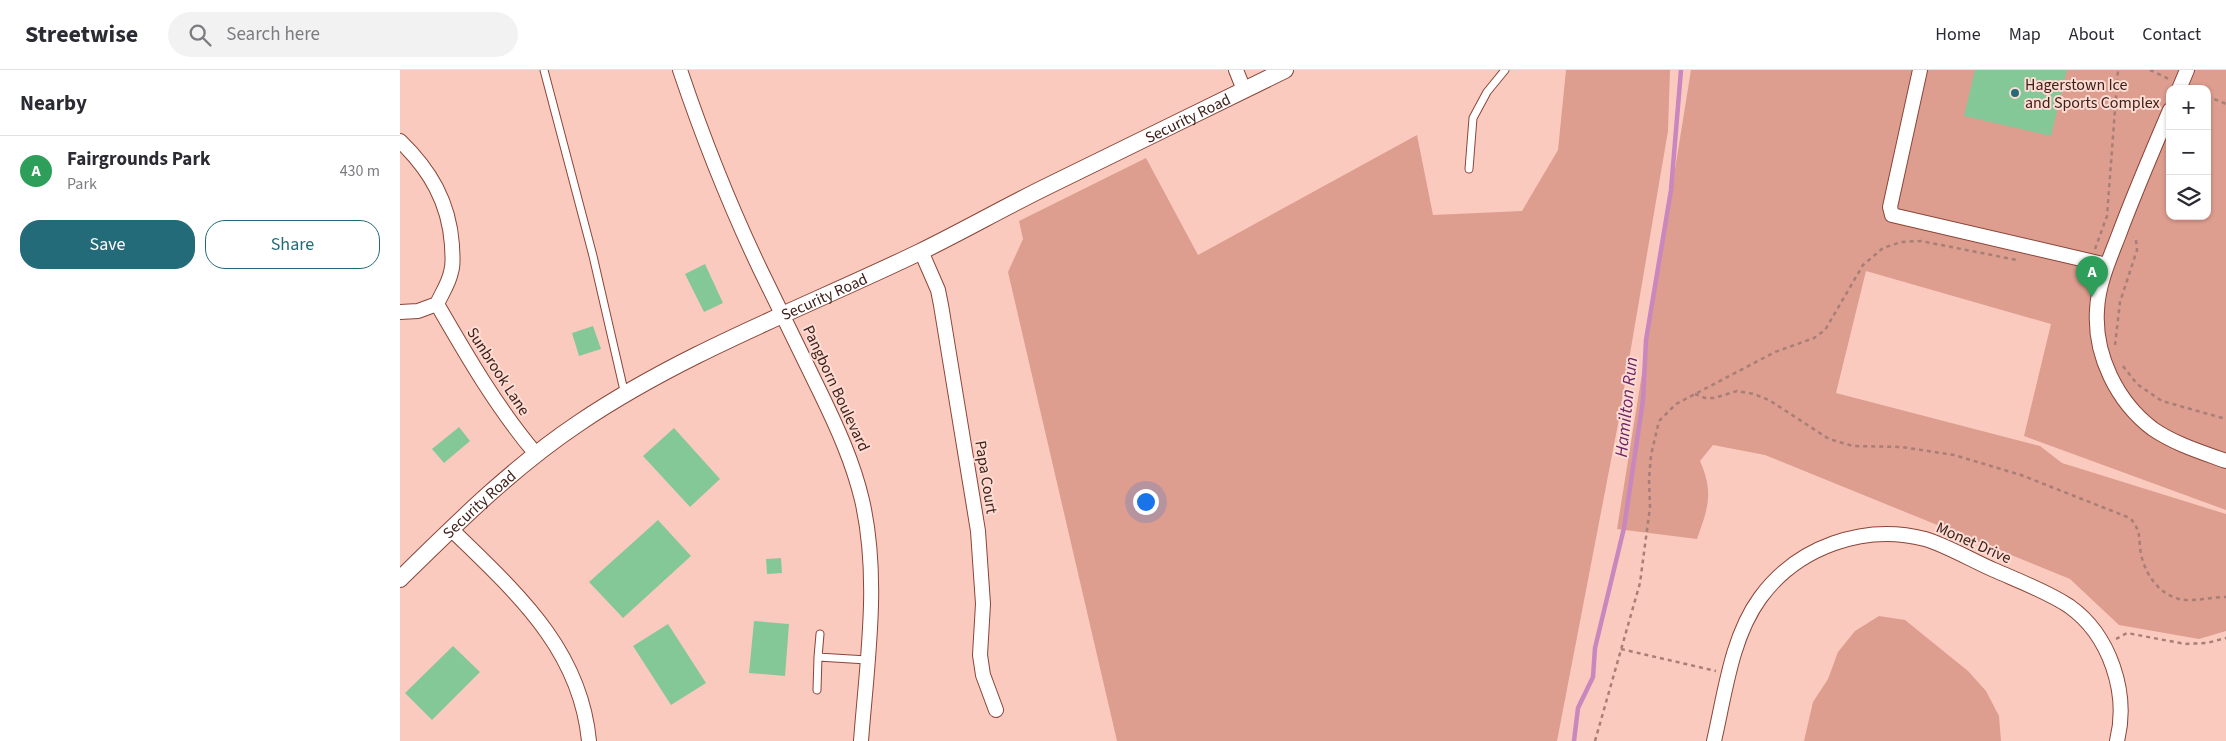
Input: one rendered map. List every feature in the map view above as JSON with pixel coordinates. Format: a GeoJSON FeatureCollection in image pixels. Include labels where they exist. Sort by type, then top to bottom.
{"type":"FeatureCollection","features":[{"type":"Feature","properties":{"kind":"street","name":"Pangborn Boulevard"},"geometry":{"type":"LineString","coordinates":[[680,70],[706,145],[760,268],[840,432],[853,466],[868,534],[870,570],[867,660],[861,741]]}},
{"type":"Feature","properties":{"kind":"street"},"geometry":{"type":"LineString","coordinates":[[1236,70],[1244,90]]}},
{"type":"Feature","properties":{"kind":"street","name":"Security Road"},"geometry":{"type":"LineString","coordinates":[[400,579],[450,529],[536,454],[579,423],[625,394],[783,314],[921,251],[1046,187],[1285,70]]}},
{"type":"Feature","properties":{"kind":"street"},"geometry":{"type":"LineString","coordinates":[[1920,70],[1890,207],[1892,215],[2107,265]]}},
{"type":"Feature","properties":{"kind":"street"},"geometry":{"type":"LineString","coordinates":[[2181,85],[2187,70]]}},
{"type":"Feature","properties":{"kind":"street"},"geometry":{"type":"LineString","coordinates":[[2166,120],[2107,265],[2096,309],[2097,328],[2105,364],[2117,387],[2137,415],[2154,429],[2180,444],[2226,461]]}},
{"type":"Feature","properties":{"kind":"street"},"geometry":{"type":"LineString","coordinates":[[400,141],[427,171],[445,205],[451,233],[452,265],[451,274],[437,304],[418,311],[400,312]]}},
{"type":"Feature","properties":{"kind":"street","name":"Papa Court"},"geometry":{"type":"LineString","coordinates":[[921,251],[941,305],[974,501],[983,604],[980,655],[983,675],[996,710]]}},
{"type":"Feature","properties":{"kind":"street","name":"Sunbrook Lane"},"geometry":{"type":"LineString","coordinates":[[437,304],[496,402],[511,424],[536,454]]}},
{"type":"Feature","properties":{"kind":"street"},"geometry":{"type":"LineString","coordinates":[[450,529],[532,611],[564,658],[578,690],[587,722],[589,741]]}},
{"type":"Feature","properties":{"kind":"street","name":"Monet Drive"},"geometry":{"type":"LineString","coordinates":[[1714,741],[1737,645],[1746,620],[1776,578],[1794,563],[1819,548],[1844,540],[1870,535],[1894,535],[1925,539],[2050,595],[2070,607],[2088,624],[2103,645],[2113,666],[2121,705],[2120,730],[2117,741]]}},
{"type":"Feature","properties":{"kind":"lane"},"geometry":{"type":"LineString","coordinates":[[544,70],[593,256],[625,394]]}},
{"type":"Feature","properties":{"kind":"lane"},"geometry":{"type":"LineString","coordinates":[[1469,169],[1473,118],[1487,92],[1505,70]]}},
{"type":"Feature","properties":{"kind":"lane"},"geometry":{"type":"LineString","coordinates":[[817,690],[820,634]]}},
{"type":"Feature","properties":{"kind":"lane"},"geometry":{"type":"LineString","coordinates":[[818,657],[867,660]]}},
{"type":"Feature","properties":{"kind":"path"},"geometry":{"type":"LineString","coordinates":[[2092,260],[2107,216],[2118,70]]}},
{"type":"Feature","properties":{"kind":"path"},"geometry":{"type":"LineString","coordinates":[[2211,98],[2226,104]]}},
{"type":"Feature","properties":{"kind":"path"},"geometry":{"type":"LineString","coordinates":[[2107,216],[2136,240],[2137,250],[2120,302],[2115,346]]}},
{"type":"Feature","properties":{"kind":"path"},"geometry":{"type":"LineString","coordinates":[[1595,741],[1640,583],[1650,506],[1649,479],[1651,455],[1659,421],[1676,404],[1775,352],[1814,338],[1825,330],[1863,266],[1883,248],[1901,242],[1921,241],[2025,262]]}},
{"type":"Feature","properties":{"kind":"path"},"geometry":{"type":"LineString","coordinates":[[2120,362],[2137,384],[2162,401],[2226,419]]}},
{"type":"Feature","properties":{"kind":"path"},"geometry":{"type":"LineString","coordinates":[[1695,394],[1705,398],[1714,398],[1737,391],[1754,394],[1769,400],[1829,439],[1854,446],[1902,447],[1954,455],[2021,474],[2130,518],[2138,528],[2145,569],[2155,585],[2161,589],[2180,599],[2226,597]]}},
{"type":"Feature","properties":{"kind":"path"},"geometry":{"type":"LineString","coordinates":[[2103,645],[2127,633],[2185,644],[2207,644],[2226,638]]}},
{"type":"Feature","properties":{"kind":"path"},"geometry":{"type":"LineString","coordinates":[[1621,649],[1730,674]]}},
{"type":"Feature","properties":{"kind":"shaded area"},"geometry":{"type":"Polygon","coordinates":[[[1566,70],[1670,70],[1668,131],[1618,424],[1557,741],[1117,741],[1008,272],[1023,239],[1019,221],[1146,158],[1198,255],[1417,135],[1433,215],[1522,211],[1558,150],[1566,70]]]}},
{"type":"Feature","properties":{"kind":"shaded area"},"geometry":{"type":"Polygon","coordinates":[[[1691,70],[2226,70],[2226,510],[2024,436],[2051,324],[1866,271],[1836,393],[2040,446],[2062,463],[2226,514],[2226,631],[2199,639],[2119,625],[2070,579],[1765,455],[1713,445],[1700,461],[1707,482],[1708,500],[1697,539],[1617,529],[1691,70]]]}},
{"type":"Feature","properties":{"kind":"shaded area"},"geometry":{"type":"Polygon","coordinates":[[[1879,616],[1905,620],[1968,671],[1986,691],[1999,716],[2001,741],[1804,741],[1813,702],[1828,679],[1838,652],[1855,631],[1879,616]]]}},
{"type":"Feature","properties":{"kind":"building","name":"Hagerstown Ice and Sports Complex"},"geometry":{"type":"Polygon","coordinates":[[[1975,70],[2067,70],[2051,136],[1964,116],[1975,70]]]}},
{"type":"Feature","properties":{"kind":"building"},"geometry":{"type":"Polygon","coordinates":[[[705,264],[723,303],[704,312],[685,274],[705,264]]]}},
{"type":"Feature","properties":{"kind":"building"},"geometry":{"type":"Polygon","coordinates":[[[593,326],[601,349],[579,356],[572,333],[593,326]]]}},
{"type":"Feature","properties":{"kind":"building"},"geometry":{"type":"Polygon","coordinates":[[[459,427],[470,441],[444,463],[432,449],[459,427]]]}},
{"type":"Feature","properties":{"kind":"building"},"geometry":{"type":"Polygon","coordinates":[[[674,428],[720,479],[690,507],[643,456],[674,428]]]}},
{"type":"Feature","properties":{"kind":"building"},"geometry":{"type":"Polygon","coordinates":[[[658,520],[691,556],[623,618],[589,582],[658,520]]]}},
{"type":"Feature","properties":{"kind":"building"},"geometry":{"type":"Polygon","coordinates":[[[781,558],[782,573],[767,574],[766,559],[781,558]]]}},
{"type":"Feature","properties":{"kind":"building"},"geometry":{"type":"Polygon","coordinates":[[[754,621],[789,624],[785,676],[749,673],[754,621]]]}},
{"type":"Feature","properties":{"kind":"building"},"geometry":{"type":"Polygon","coordinates":[[[668,624],[706,683],[671,705],[633,646],[668,624]]]}},
{"type":"Feature","properties":{"kind":"building"},"geometry":{"type":"Polygon","coordinates":[[[453,646],[480,672],[432,720],[405,693],[453,646]]]}},
{"type":"Feature","properties":{"kind":"waterway","name":"Hamilton Run"},"geometry":{"type":"LineString","coordinates":[[1574,741],[1578,708],[1593,677],[1595,648],[1624,528],[1643,400],[1646,340],[1671,190],[1681,70]]}},
{"type":"Feature","properties":{"kind":"place","name":"Hagerstown Ice and Sports Complex"},"geometry":{"type":"Point","coordinates":[2015,93]}},
{"type":"Feature","properties":{"kind":"place","name":"Fairgrounds Park"},"geometry":{"type":"Point","coordinates":[2092,297]}}]}
